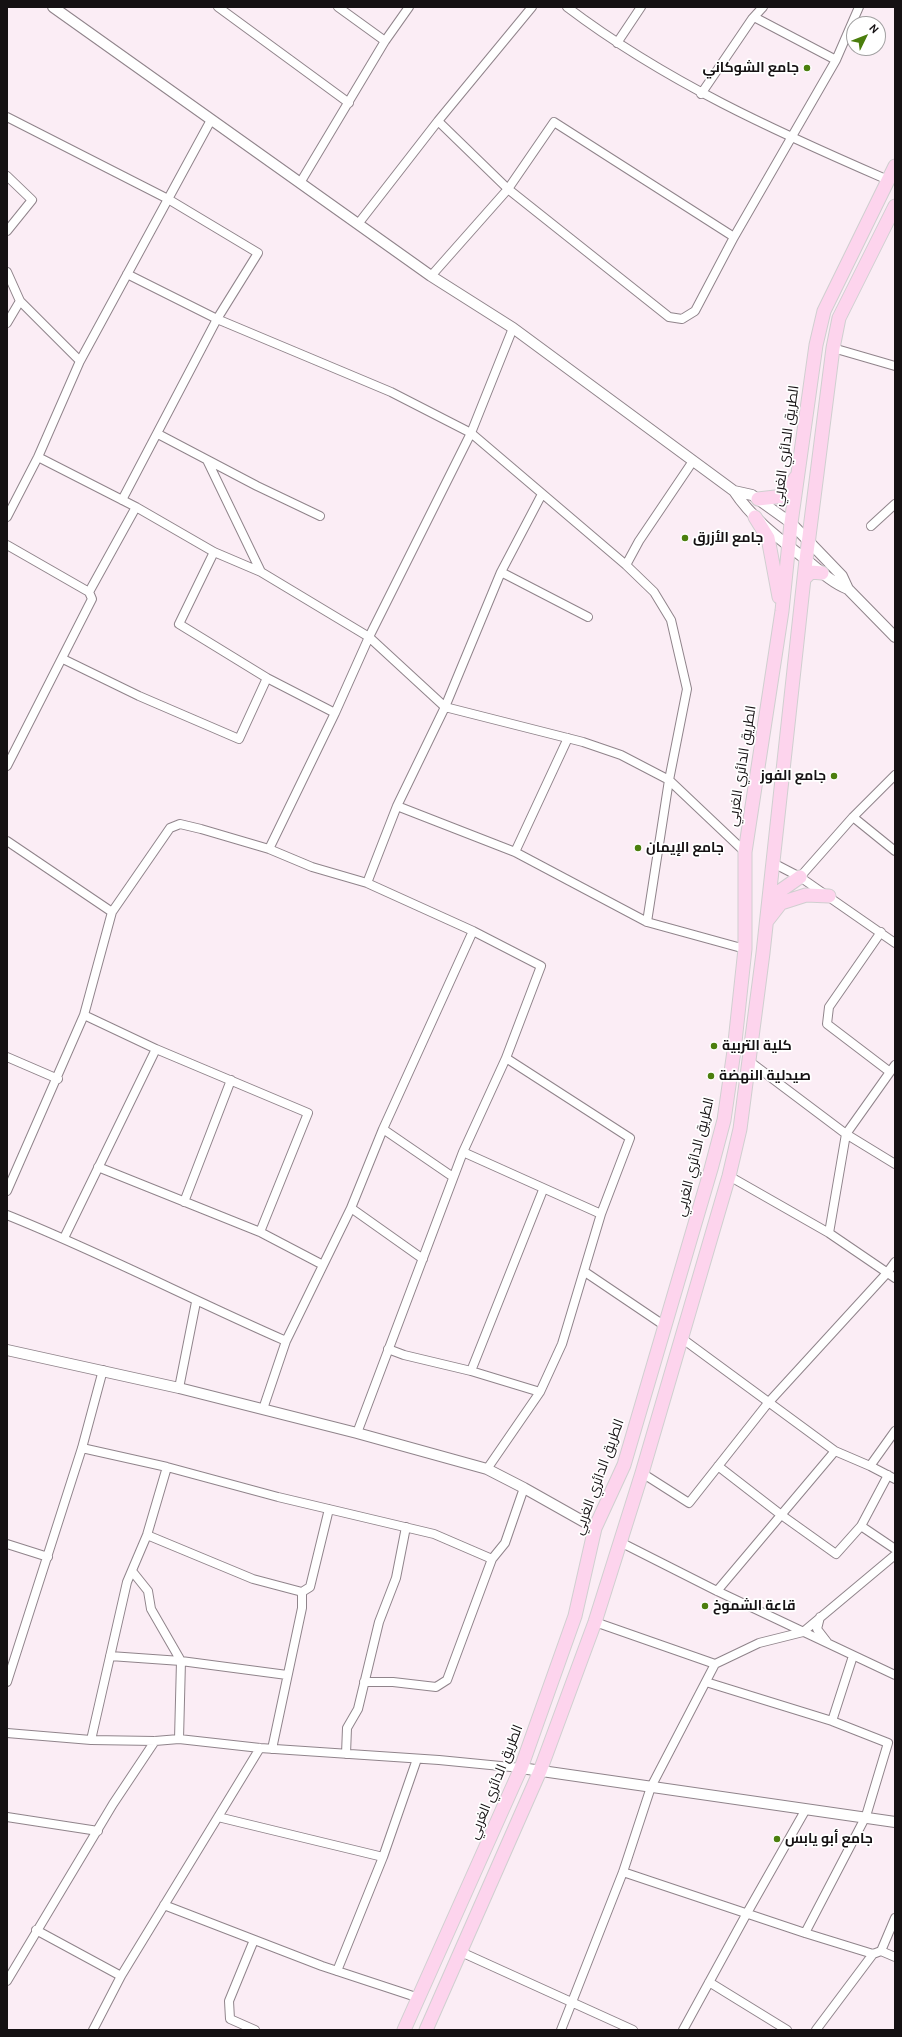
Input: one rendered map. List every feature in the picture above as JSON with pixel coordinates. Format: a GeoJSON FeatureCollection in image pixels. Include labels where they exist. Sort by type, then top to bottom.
{"type":"FeatureCollection","features":[{"type":"Feature","properties":{"kind":"main road","name":"الطريق الدائري الغربي"},"geometry":{"type":"LineString","coordinates":[[404,2030],[521,1768],[575,1616],[595,1528],[624,1465],[724,1120],[734,1051],[745,949],[745,852],[782,612],[791,523],[816,345],[824,311],[895,166]]}},
{"type":"Feature","properties":{"kind":"main road"},"geometry":{"type":"LineString","coordinates":[[426,2030],[540,1771],[596,1622],[642,1472],[680,1337],[729,1176],[740,1129],[749,1061],[773,863],[806,560],[833,348],[839,318],[895,206]]}},
{"type":"Feature","properties":{"kind":"main road"},"geometry":{"type":"LineString","coordinates":[[758,499],[784,496],[798,474]]}},
{"type":"Feature","properties":{"kind":"main road"},"geometry":{"type":"LineString","coordinates":[[755,517],[768,538],[782,612]]}},
{"type":"Feature","properties":{"kind":"main road"},"geometry":{"type":"LineString","coordinates":[[804,579],[812,572],[822,573]]}},
{"type":"Feature","properties":{"kind":"main road"},"geometry":{"type":"LineString","coordinates":[[766,921],[780,891],[800,877]]}},
{"type":"Feature","properties":{"kind":"main road"},"geometry":{"type":"LineString","coordinates":[[766,921],[780,903],[806,895],[829,896]]}},
{"type":"Feature","properties":{"kind":"main road"},"geometry":{"type":"LineString","coordinates":[[734,1051],[749,1061]]}},
{"type":"Feature","properties":{"kind":"main road"},"geometry":{"type":"LineString","coordinates":[[665,1326],[680,1337]]}},
{"type":"Feature","properties":{"kind":"main road"},"geometry":{"type":"LineString","coordinates":[[575,1616],[596,1622]]}},
{"type":"Feature","properties":{"kind":"street"},"geometry":{"type":"LineString","coordinates":[[53,7],[431,276],[513,328],[734,491],[745,508],[789,547],[838,585],[848,589]]}},
{"type":"Feature","properties":{"kind":"street"},"geometry":{"type":"LineString","coordinates":[[218,7],[349,102]]}},
{"type":"Feature","properties":{"kind":"street"},"geometry":{"type":"LineString","coordinates":[[338,7],[385,41]]}},
{"type":"Feature","properties":{"kind":"street"},"geometry":{"type":"LineString","coordinates":[[300,183],[385,41],[409,7]]}},
{"type":"Feature","properties":{"kind":"street"},"geometry":{"type":"LineString","coordinates":[[358,224],[438,121],[532,7]]}},
{"type":"Feature","properties":{"kind":"street"},"geometry":{"type":"LineString","coordinates":[[567,7],[617,43],[701,94],[790,137],[888,180]]}},
{"type":"Feature","properties":{"kind":"street"},"geometry":{"type":"LineString","coordinates":[[617,43],[641,7]]}},
{"type":"Feature","properties":{"kind":"street"},"geometry":{"type":"LineString","coordinates":[[701,94],[754,17],[763,7]]}},
{"type":"Feature","properties":{"kind":"street"},"geometry":{"type":"LineString","coordinates":[[438,121],[508,189],[669,317],[682,319],[695,311],[734,237],[790,137],[836,60],[859,7]]}},
{"type":"Feature","properties":{"kind":"street"},"geometry":{"type":"LineString","coordinates":[[754,17],[836,60]]}},
{"type":"Feature","properties":{"kind":"street"},"geometry":{"type":"LineString","coordinates":[[7,117],[168,199],[258,253],[217,319],[158,434],[122,500]]}},
{"type":"Feature","properties":{"kind":"street"},"geometry":{"type":"LineString","coordinates":[[7,517],[38,457],[80,361],[211,120]]}},
{"type":"Feature","properties":{"kind":"street"},"geometry":{"type":"LineString","coordinates":[[431,276],[508,189],[554,122],[734,237]]}},
{"type":"Feature","properties":{"kind":"street"},"geometry":{"type":"LineString","coordinates":[[7,176],[32,200],[7,231]]}},
{"type":"Feature","properties":{"kind":"street"},"geometry":{"type":"LineString","coordinates":[[7,272],[20,301],[80,361]]}},
{"type":"Feature","properties":{"kind":"street"},"geometry":{"type":"LineString","coordinates":[[127,274],[217,319],[391,392],[471,433],[626,565],[654,592],[671,620],[687,688],[669,780],[648,922]]}},
{"type":"Feature","properties":{"kind":"street"},"geometry":{"type":"LineString","coordinates":[[7,323],[20,301]]}},
{"type":"Feature","properties":{"kind":"street"},"geometry":{"type":"LineString","coordinates":[[269,849],[335,713],[369,637],[471,433],[513,328]]}},
{"type":"Feature","properties":{"kind":"street"},"geometry":{"type":"LineString","coordinates":[[833,348],[895,366]]}},
{"type":"Feature","properties":{"kind":"street"},"geometry":{"type":"LineString","coordinates":[[158,434],[320,516]]}},
{"type":"Feature","properties":{"kind":"street"},"geometry":{"type":"LineString","coordinates":[[38,457],[136,507],[214,552],[261,572],[369,637],[445,707],[568,738],[620,755],[669,780],[745,852]]}},
{"type":"Feature","properties":{"kind":"street"},"geometry":{"type":"LineString","coordinates":[[208,460],[261,572]]}},
{"type":"Feature","properties":{"kind":"street"},"geometry":{"type":"LineString","coordinates":[[626,565],[639,541],[693,461]]}},
{"type":"Feature","properties":{"kind":"street"},"geometry":{"type":"LineString","coordinates":[[734,491],[752,495],[791,523],[842,576],[848,589],[895,637]]}},
{"type":"Feature","properties":{"kind":"street"},"geometry":{"type":"LineString","coordinates":[[367,883],[397,806],[445,707],[501,572],[542,494]]}},
{"type":"Feature","properties":{"kind":"street"},"geometry":{"type":"LineString","coordinates":[[871,526],[895,504]]}},
{"type":"Feature","properties":{"kind":"street"},"geometry":{"type":"LineString","coordinates":[[89,592],[136,507]]}},
{"type":"Feature","properties":{"kind":"street"},"geometry":{"type":"LineString","coordinates":[[7,545],[89,592],[92,599],[63,659],[7,766]]}},
{"type":"Feature","properties":{"kind":"street"},"geometry":{"type":"LineString","coordinates":[[214,552],[179,624],[267,678],[335,713]]}},
{"type":"Feature","properties":{"kind":"street"},"geometry":{"type":"LineString","coordinates":[[501,572],[588,617]]}},
{"type":"Feature","properties":{"kind":"street"},"geometry":{"type":"LineString","coordinates":[[63,659],[139,696],[239,739],[267,678]]}},
{"type":"Feature","properties":{"kind":"street"},"geometry":{"type":"LineString","coordinates":[[515,852],[568,738]]}},
{"type":"Feature","properties":{"kind":"street"},"geometry":{"type":"LineString","coordinates":[[800,877],[853,817],[895,775]]}},
{"type":"Feature","properties":{"kind":"street"},"geometry":{"type":"LineString","coordinates":[[397,806],[515,852],[648,922],[745,949]]}},
{"type":"Feature","properties":{"kind":"street"},"geometry":{"type":"LineString","coordinates":[[853,817],[895,851]]}},
{"type":"Feature","properties":{"kind":"street"},"geometry":{"type":"LineString","coordinates":[[7,1191],[58,1079],[84,1015],[112,912],[170,828],[180,824],[269,849],[312,867],[367,883],[473,931],[541,966],[506,1058],[453,1177],[357,1433]]}},
{"type":"Feature","properties":{"kind":"street"},"geometry":{"type":"LineString","coordinates":[[7,842],[112,912]]}},
{"type":"Feature","properties":{"kind":"street"},"geometry":{"type":"LineString","coordinates":[[773,863],[800,877],[895,942]]}},
{"type":"Feature","properties":{"kind":"street"},"geometry":{"type":"LineString","coordinates":[[263,1409],[286,1341],[351,1208],[383,1129],[473,931]]}},
{"type":"Feature","properties":{"kind":"street"},"geometry":{"type":"LineString","coordinates":[[829,1233],[846,1134],[892,1068],[827,1024],[829,1007],[881,932]]}},
{"type":"Feature","properties":{"kind":"street"},"geometry":{"type":"LineString","coordinates":[[84,1015],[156,1049],[308,1113],[260,1232]]}},
{"type":"Feature","properties":{"kind":"street"},"geometry":{"type":"LineString","coordinates":[[64,1238],[156,1049]]}},
{"type":"Feature","properties":{"kind":"street"},"geometry":{"type":"LineString","coordinates":[[7,1057],[58,1079]]}},
{"type":"Feature","properties":{"kind":"street"},"geometry":{"type":"LineString","coordinates":[[487,1469],[540,1392],[562,1344],[585,1272],[601,1214],[630,1138],[506,1058]]}},
{"type":"Feature","properties":{"kind":"street"},"geometry":{"type":"LineString","coordinates":[[749,1061],[846,1134],[895,1164]]}},
{"type":"Feature","properties":{"kind":"street"},"geometry":{"type":"LineString","coordinates":[[184,1202],[231,1080]]}},
{"type":"Feature","properties":{"kind":"street"},"geometry":{"type":"LineString","coordinates":[[383,1129],[453,1177]]}},
{"type":"Feature","properties":{"kind":"street"},"geometry":{"type":"LineString","coordinates":[[463,1152],[543,1190],[601,1214]]}},
{"type":"Feature","properties":{"kind":"street"},"geometry":{"type":"LineString","coordinates":[[98,1167],[260,1232],[323,1265]]}},
{"type":"Feature","properties":{"kind":"street"},"geometry":{"type":"LineString","coordinates":[[729,1176],[829,1233],[895,1278]]}},
{"type":"Feature","properties":{"kind":"street"},"geometry":{"type":"LineString","coordinates":[[472,1371],[543,1190]]}},
{"type":"Feature","properties":{"kind":"street"},"geometry":{"type":"LineString","coordinates":[[351,1208],[423,1259]]}},
{"type":"Feature","properties":{"kind":"street"},"geometry":{"type":"LineString","coordinates":[[7,1215],[64,1238],[196,1302],[286,1341]]}},
{"type":"Feature","properties":{"kind":"street"},"geometry":{"type":"LineString","coordinates":[[642,1472],[690,1503],[768,1403],[887,1273],[895,1262]]}},
{"type":"Feature","properties":{"kind":"street"},"geometry":{"type":"LineString","coordinates":[[585,1272],[665,1326]]}},
{"type":"Feature","properties":{"kind":"street"},"geometry":{"type":"LineString","coordinates":[[178,1388],[196,1302]]}},
{"type":"Feature","properties":{"kind":"street"},"geometry":{"type":"LineString","coordinates":[[680,1337],[835,1451],[892,1477],[861,1526],[836,1554],[780,1514],[718,1466]]}},
{"type":"Feature","properties":{"kind":"street"},"geometry":{"type":"LineString","coordinates":[[388,1349],[404,1355],[472,1371],[540,1392]]}},
{"type":"Feature","properties":{"kind":"street"},"geometry":{"type":"LineString","coordinates":[[7,1350],[103,1370],[263,1409],[487,1469],[595,1528]]}},
{"type":"Feature","properties":{"kind":"street"},"geometry":{"type":"LineString","coordinates":[[7,1682],[82,1448],[103,1370]]}},
{"type":"Feature","properties":{"kind":"street"},"geometry":{"type":"LineString","coordinates":[[870,1466],[895,1431]]}},
{"type":"Feature","properties":{"kind":"street"},"geometry":{"type":"LineString","coordinates":[[82,1448],[167,1467],[329,1509],[434,1534],[492,1559]]}},
{"type":"Feature","properties":{"kind":"street"},"geometry":{"type":"LineString","coordinates":[[717,1591],[780,1514],[835,1451]]}},
{"type":"Feature","properties":{"kind":"street"},"geometry":{"type":"LineString","coordinates":[[91,1740],[127,1582],[147,1535],[167,1467]]}},
{"type":"Feature","properties":{"kind":"street"},"geometry":{"type":"LineString","coordinates":[[364,1682],[393,1682],[436,1687],[447,1680],[492,1559],[505,1543],[524,1488]]}},
{"type":"Feature","properties":{"kind":"street"},"geometry":{"type":"LineString","coordinates":[[147,1535],[253,1579],[302,1592],[310,1587],[329,1509]]}},
{"type":"Feature","properties":{"kind":"street"},"geometry":{"type":"LineString","coordinates":[[861,1526],[895,1549]]}},
{"type":"Feature","properties":{"kind":"street"},"geometry":{"type":"LineString","coordinates":[[346,1754],[347,1728],[358,1709],[379,1622],[396,1578],[406,1527]]}},
{"type":"Feature","properties":{"kind":"street"},"geometry":{"type":"LineString","coordinates":[[620,1542],[717,1591],[853,1656],[895,1674]]}},
{"type":"Feature","properties":{"kind":"street"},"geometry":{"type":"LineString","coordinates":[[7,1544],[48,1556]]}},
{"type":"Feature","properties":{"kind":"street"},"geometry":{"type":"LineString","coordinates":[[561,2030],[623,1872],[651,1787],[715,1664],[759,1643],[803,1632],[895,1555]]}},
{"type":"Feature","properties":{"kind":"street"},"geometry":{"type":"LineString","coordinates":[[132,1571],[148,1591],[152,1609],[181,1661],[179,1739]]}},
{"type":"Feature","properties":{"kind":"street"},"geometry":{"type":"LineString","coordinates":[[272,1749],[302,1608],[302,1592]]}},
{"type":"Feature","properties":{"kind":"street"},"geometry":{"type":"LineString","coordinates":[[820,1617],[817,1629],[828,1644]]}},
{"type":"Feature","properties":{"kind":"street"},"geometry":{"type":"LineString","coordinates":[[596,1622],[715,1664]]}},
{"type":"Feature","properties":{"kind":"street"},"geometry":{"type":"LineString","coordinates":[[110,1656],[181,1661],[287,1676]]}},
{"type":"Feature","properties":{"kind":"street"},"geometry":{"type":"LineString","coordinates":[[832,1721],[853,1656]]}},
{"type":"Feature","properties":{"kind":"street"},"geometry":{"type":"LineString","coordinates":[[706,1682],[832,1721],[888,1743],[866,1816],[805,1933]]}},
{"type":"Feature","properties":{"kind":"street"},"geometry":{"type":"LineString","coordinates":[[7,1733],[91,1740],[155,1741],[179,1739],[260,1748],[521,1768],[806,1810],[866,1816],[895,1822]]}},
{"type":"Feature","properties":{"kind":"street"},"geometry":{"type":"LineString","coordinates":[[7,1981],[36,1930],[155,1741]]}},
{"type":"Feature","properties":{"kind":"street"},"geometry":{"type":"LineString","coordinates":[[94,2030],[121,1976],[260,1748]]}},
{"type":"Feature","properties":{"kind":"street"},"geometry":{"type":"LineString","coordinates":[[337,1971],[383,1857],[418,1759]]}},
{"type":"Feature","properties":{"kind":"street"},"geometry":{"type":"LineString","coordinates":[[683,2030],[747,1913],[806,1810]]}},
{"type":"Feature","properties":{"kind":"street"},"geometry":{"type":"LineString","coordinates":[[7,1817],[98,1831]]}},
{"type":"Feature","properties":{"kind":"street"},"geometry":{"type":"LineString","coordinates":[[218,1817],[383,1857]]}},
{"type":"Feature","properties":{"kind":"street"},"geometry":{"type":"LineString","coordinates":[[623,1872],[805,1933],[877,1953],[893,1955]]}},
{"type":"Feature","properties":{"kind":"street"},"geometry":{"type":"LineString","coordinates":[[164,1905],[337,1971],[419,1998]]}},
{"type":"Feature","properties":{"kind":"street"},"geometry":{"type":"LineString","coordinates":[[816,2030],[877,1953],[895,1918]]}},
{"type":"Feature","properties":{"kind":"street"},"geometry":{"type":"LineString","coordinates":[[36,1930],[121,1976]]}},
{"type":"Feature","properties":{"kind":"street"},"geometry":{"type":"LineString","coordinates":[[254,1940],[228,2001],[230,2019],[255,2030]]}},
{"type":"Feature","properties":{"kind":"street"},"geometry":{"type":"LineString","coordinates":[[461,1952],[572,2001],[633,2030]]}},
{"type":"Feature","properties":{"kind":"street"},"geometry":{"type":"LineString","coordinates":[[709,1982],[786,2030]]}},
{"type":"Feature","properties":{"kind":"place","name":"جامع الشوكاني"},"geometry":{"type":"Point","coordinates":[807,68]}},
{"type":"Feature","properties":{"kind":"place","name":"جامع الأزرق"},"geometry":{"type":"Point","coordinates":[685,538]}},
{"type":"Feature","properties":{"kind":"place","name":"جامع الفوز"},"geometry":{"type":"Point","coordinates":[834,776]}},
{"type":"Feature","properties":{"kind":"place","name":"جامع الإيمان"},"geometry":{"type":"Point","coordinates":[638,848]}},
{"type":"Feature","properties":{"kind":"place","name":"كلية التربية"},"geometry":{"type":"Point","coordinates":[714,1046]}},
{"type":"Feature","properties":{"kind":"place","name":"صيدلية النهضة"},"geometry":{"type":"Point","coordinates":[711,1076]}},
{"type":"Feature","properties":{"kind":"place","name":"قاعة الشموخ"},"geometry":{"type":"Point","coordinates":[705,1606]}},
{"type":"Feature","properties":{"kind":"place","name":"جامع أبو يابس"},"geometry":{"type":"Point","coordinates":[777,1839]}}]}
